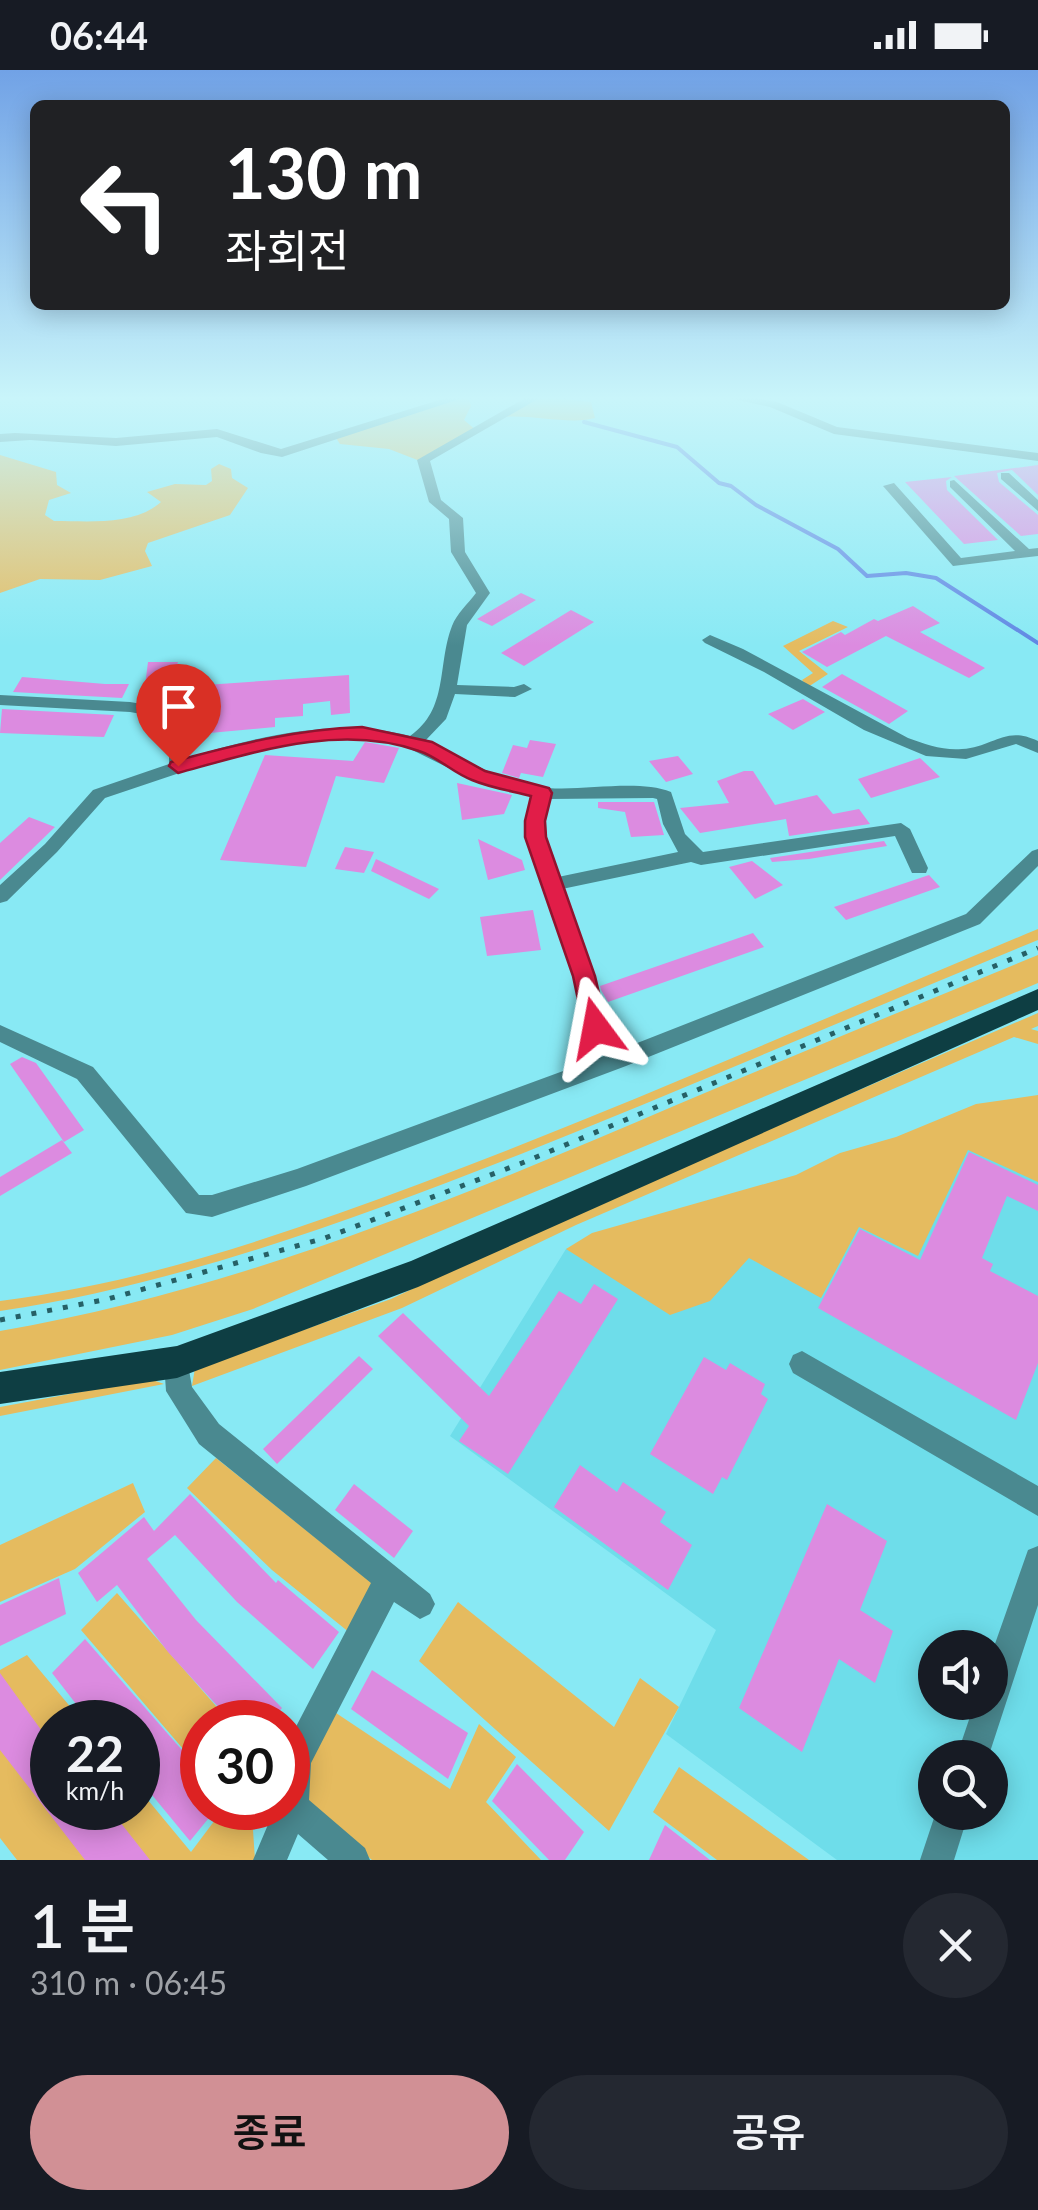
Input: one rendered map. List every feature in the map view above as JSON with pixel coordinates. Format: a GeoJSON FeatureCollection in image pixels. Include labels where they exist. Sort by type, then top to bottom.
{"type":"FeatureCollection","features":[{"type":"Feature","properties":{"kind":"main road"},"geometry":{"type":"LineString","coordinates":[[0,1388],[177,1362],[418,1273],[1038,999]]}},
{"type":"Feature","properties":{"kind":"street"},"geometry":{"type":"LineString","coordinates":[[412,742],[427,734],[444,712],[458,630],[463,617],[483,594],[458,552],[456,518],[435,502],[429,480]]}},
{"type":"Feature","properties":{"kind":"street"},"geometry":{"type":"LineString","coordinates":[[1009,480],[1038,507]]}},
{"type":"Feature","properties":{"kind":"street"},"geometry":{"type":"LineString","coordinates":[[954,484],[1032,553]]}},
{"type":"Feature","properties":{"kind":"street"},"geometry":{"type":"LineString","coordinates":[[889,486],[958,563],[1032,553]]}},
{"type":"Feature","properties":{"kind":"street"},"geometry":{"type":"LineString","coordinates":[[710,640],[741,652],[904,743],[937,753],[962,755],[1018,738],[1038,748]]}},
{"type":"Feature","properties":{"kind":"street"},"geometry":{"type":"LineString","coordinates":[[450,689],[524,689]]}},
{"type":"Feature","properties":{"kind":"street"},"geometry":{"type":"LineString","coordinates":[[0,700],[130,707],[177,715],[178,766]]}},
{"type":"Feature","properties":{"kind":"street"},"geometry":{"type":"LineString","coordinates":[[0,896],[99,794],[241,749],[331,734],[362,733],[412,742],[454,759],[478,776],[542,793],[592,797],[656,792],[665,796],[666,808],[690,856]]}},
{"type":"Feature","properties":{"kind":"street"},"geometry":{"type":"LineString","coordinates":[[542,793],[535,821],[536,837],[584,976],[596,1028],[618,1060]]}},
{"type":"Feature","properties":{"kind":"street"},"geometry":{"type":"LineString","coordinates":[[550,885],[690,856],[718,859],[901,829],[919,868]]}},
{"type":"Feature","properties":{"kind":"street"},"geometry":{"type":"LineString","coordinates":[[0,1033],[84,1073],[194,1206],[212,1206],[618,1060],[973,919],[1038,855]]}},
{"type":"Feature","properties":{"kind":"street"},"geometry":{"type":"LineString","coordinates":[[177,1362],[180,1391],[208,1434],[420,1604]]}},
{"type":"Feature","properties":{"kind":"street"},"geometry":{"type":"LineString","coordinates":[[802,1364],[1038,1502]]}},
{"type":"Feature","properties":{"kind":"street"},"geometry":{"type":"LineString","coordinates":[[978,1740],[1038,1560]]}},
{"type":"Feature","properties":{"kind":"street"},"geometry":{"type":"LineString","coordinates":[[310,1732],[389,1580]]}},
{"type":"Feature","properties":{"kind":"street"},"geometry":{"type":"LineString","coordinates":[[310,1823],[352,1860]]}},
{"type":"Feature","properties":{"kind":"street"},"geometry":{"type":"LineString","coordinates":[[270,1860],[282,1830]]}},
{"type":"Feature","properties":{"kind":"street"},"geometry":{"type":"LineString","coordinates":[[937,1860],[947,1830]]}},
{"type":"Feature","properties":{"kind":"shaded area"},"geometry":{"type":"Polygon","coordinates":[[[0,480],[57,480],[57,485],[71,493],[49,500],[45,515],[54,521],[125,519],[161,502],[147,492],[175,484],[206,485],[212,480],[234,480],[248,488],[230,515],[148,543],[145,551],[152,566],[100,580],[40,579],[0,593],[0,480]]]}},
{"type":"Feature","properties":{"kind":"shaded area"},"geometry":{"type":"Polygon","coordinates":[[[833,621],[848,627],[799,651],[828,674],[808,687],[802,680],[813,673],[783,646],[833,621]]]}},
{"type":"Feature","properties":{"kind":"shaded area"},"geometry":{"type":"Polygon","coordinates":[[[1038,929],[1038,940],[586,1128],[394,1203],[199,1267],[0,1311],[0,1301],[161,1269],[370,1202],[577,1122],[1038,929]]]}},
{"type":"Feature","properties":{"kind":"shaded area"},"geometry":{"type":"Polygon","coordinates":[[[1038,955],[1038,983],[253,1309],[172,1335],[0,1370],[0,1331],[174,1292],[259,1267],[427,1208],[1038,955]]]}},
{"type":"Feature","properties":{"kind":"shaded area"},"geometry":{"type":"Polygon","coordinates":[[[1038,1013],[1038,1026],[1031,1029],[1038,1031],[1038,1044],[1014,1037],[576,1225],[402,1308],[192,1386],[195,1368],[391,1299],[574,1213],[1038,1013]]]}},
{"type":"Feature","properties":{"kind":"shaded area"},"geometry":{"type":"Polygon","coordinates":[[[1038,1095],[1038,1182],[968,1150],[918,1256],[859,1227],[821,1298],[749,1258],[710,1301],[670,1315],[566,1249],[592,1233],[796,1175],[840,1153],[896,1137],[976,1104],[1038,1095]]]}},
{"type":"Feature","properties":{"kind":"shaded area"},"geometry":{"type":"Polygon","coordinates":[[[1038,1108],[1038,1860],[837,1860],[666,1734],[716,1630],[450,1436],[566,1249],[917,1148],[1038,1108]]]}},
{"type":"Feature","properties":{"kind":"shaded area"},"geometry":{"type":"Polygon","coordinates":[[[150,1379],[164,1384],[0,1416],[0,1407],[150,1379]]]}},
{"type":"Feature","properties":{"kind":"shaded area"},"geometry":{"type":"Polygon","coordinates":[[[216,1458],[377,1587],[350,1633],[272,1570],[187,1488],[216,1458]]]}},
{"type":"Feature","properties":{"kind":"shaded area"},"geometry":{"type":"Polygon","coordinates":[[[133,1483],[145,1512],[75,1569],[0,1602],[0,1545],[133,1483]]]}},
{"type":"Feature","properties":{"kind":"shaded area"},"geometry":{"type":"Polygon","coordinates":[[[117,1593],[211,1700],[180,1700],[180,1745],[160,1722],[160,1700],[141,1700],[81,1630],[117,1593]]]}},
{"type":"Feature","properties":{"kind":"shaded area"},"geometry":{"type":"Polygon","coordinates":[[[458,1602],[614,1727],[640,1678],[679,1707],[609,1831],[419,1661],[458,1602]]]}},
{"type":"Feature","properties":{"kind":"shaded area"},"geometry":{"type":"Polygon","coordinates":[[[27,1655],[65,1700],[30,1700],[30,1830],[160,1830],[160,1815],[191,1852],[208,1830],[253,1830],[255,1860],[17,1860],[0,1838],[0,1670],[27,1655]]]}},
{"type":"Feature","properties":{"kind":"shaded area"},"geometry":{"type":"Polygon","coordinates":[[[336,1713],[450,1789],[479,1724],[516,1757],[486,1802],[541,1860],[372,1860],[310,1808],[310,1754],[336,1713]]]}},
{"type":"Feature","properties":{"kind":"shaded area"},"geometry":{"type":"Polygon","coordinates":[[[679,1767],[809,1860],[717,1860],[653,1812],[679,1767]]]}},
{"type":"Feature","properties":{"kind":"building"},"geometry":{"type":"Polygon","coordinates":[[[948,480],[947,490],[998,540],[964,544],[905,482],[948,480]]]}},
{"type":"Feature","properties":{"kind":"building"},"geometry":{"type":"Polygon","coordinates":[[[958,480],[998,480],[1038,515],[1038,534],[1021,536],[958,480]]]}},
{"type":"Feature","properties":{"kind":"building"},"geometry":{"type":"Polygon","coordinates":[[[1022,480],[1038,480],[1038,495],[1022,480]]]}},
{"type":"Feature","properties":{"kind":"building"},"geometry":{"type":"Polygon","coordinates":[[[521,593],[536,600],[492,626],[477,619],[521,593]]]}},
{"type":"Feature","properties":{"kind":"building"},"geometry":{"type":"Polygon","coordinates":[[[913,606],[940,623],[920,632],[985,668],[969,678],[886,636],[827,667],[802,652],[841,632],[845,635],[874,619],[878,621],[913,606]]]}},
{"type":"Feature","properties":{"kind":"building"},"geometry":{"type":"Polygon","coordinates":[[[571,610],[594,622],[524,666],[501,653],[571,610]]]}},
{"type":"Feature","properties":{"kind":"building"},"geometry":{"type":"Polygon","coordinates":[[[148,662],[178,662],[168,693],[144,693],[148,662]]]}},
{"type":"Feature","properties":{"kind":"building"},"geometry":{"type":"Polygon","coordinates":[[[842,674],[908,711],[889,724],[822,687],[842,674]]]}},
{"type":"Feature","properties":{"kind":"building"},"geometry":{"type":"Polygon","coordinates":[[[349,675],[350,713],[331,715],[330,701],[303,704],[303,716],[275,718],[275,727],[188,735],[191,686],[349,675]]]}},
{"type":"Feature","properties":{"kind":"building"},"geometry":{"type":"Polygon","coordinates":[[[22,677],[129,684],[122,698],[13,692],[22,677]]]}},
{"type":"Feature","properties":{"kind":"building"},"geometry":{"type":"Polygon","coordinates":[[[803,699],[825,712],[793,730],[768,714],[803,699]]]}},
{"type":"Feature","properties":{"kind":"building"},"geometry":{"type":"Polygon","coordinates":[[[2,709],[114,715],[104,737],[0,733],[2,709]]]}},
{"type":"Feature","properties":{"kind":"building"},"geometry":{"type":"Polygon","coordinates":[[[530,740],[556,744],[543,777],[521,773],[519,778],[502,773],[513,745],[527,748],[530,740]]]}},
{"type":"Feature","properties":{"kind":"building"},"geometry":{"type":"Polygon","coordinates":[[[365,742],[399,748],[384,783],[336,776],[306,867],[220,860],[265,755],[353,761],[365,742]]]}},
{"type":"Feature","properties":{"kind":"building"},"geometry":{"type":"Polygon","coordinates":[[[678,756],[693,774],[666,782],[649,761],[678,756]]]}},
{"type":"Feature","properties":{"kind":"building"},"geometry":{"type":"Polygon","coordinates":[[[920,758],[940,777],[871,798],[858,779],[920,758]]]}},
{"type":"Feature","properties":{"kind":"building"},"geometry":{"type":"Polygon","coordinates":[[[753,771],[775,805],[817,795],[833,814],[859,809],[870,824],[789,836],[786,819],[700,833],[680,808],[729,803],[717,781],[753,771]]]}},
{"type":"Feature","properties":{"kind":"building"},"geometry":{"type":"Polygon","coordinates":[[[457,783],[512,795],[504,814],[462,820],[457,783]]]}},
{"type":"Feature","properties":{"kind":"building"},"geometry":{"type":"Polygon","coordinates":[[[598,802],[654,802],[664,835],[631,837],[625,812],[598,808],[598,802]]]}},
{"type":"Feature","properties":{"kind":"building"},"geometry":{"type":"Polygon","coordinates":[[[29,817],[55,827],[0,880],[0,843],[29,817]]]}},
{"type":"Feature","properties":{"kind":"building"},"geometry":{"type":"Polygon","coordinates":[[[478,839],[522,860],[525,870],[488,880],[478,839]]]}},
{"type":"Feature","properties":{"kind":"building"},"geometry":{"type":"Polygon","coordinates":[[[884,841],[887,846],[809,859],[772,862],[770,858],[884,841]]]}},
{"type":"Feature","properties":{"kind":"building"},"geometry":{"type":"Polygon","coordinates":[[[345,847],[374,852],[364,873],[335,869],[345,847]]]}},
{"type":"Feature","properties":{"kind":"building"},"geometry":{"type":"Polygon","coordinates":[[[376,859],[439,889],[429,899],[371,871],[376,859]]]}},
{"type":"Feature","properties":{"kind":"building"},"geometry":{"type":"Polygon","coordinates":[[[752,861],[783,885],[755,899],[729,867],[752,861]]]}},
{"type":"Feature","properties":{"kind":"building"},"geometry":{"type":"Polygon","coordinates":[[[929,875],[940,887],[846,920],[834,907],[929,875]]]}},
{"type":"Feature","properties":{"kind":"building"},"geometry":{"type":"Polygon","coordinates":[[[533,910],[541,950],[487,956],[480,917],[533,910]]]}},
{"type":"Feature","properties":{"kind":"building"},"geometry":{"type":"Polygon","coordinates":[[[753,933],[764,947],[608,1002],[601,990],[600,986],[753,933]]]}},
{"type":"Feature","properties":{"kind":"building"},"geometry":{"type":"Polygon","coordinates":[[[22,1057],[36,1063],[84,1130],[64,1142],[10,1064],[22,1057]]]}},
{"type":"Feature","properties":{"kind":"building"},"geometry":{"type":"Polygon","coordinates":[[[62,1140],[72,1153],[0,1196],[0,1177],[62,1140]]]}},
{"type":"Feature","properties":{"kind":"building"},"geometry":{"type":"Polygon","coordinates":[[[969,1152],[1038,1185],[1038,1211],[1007,1196],[982,1258],[993,1264],[990,1271],[1038,1296],[1038,1363],[1016,1420],[818,1308],[860,1229],[920,1260],[969,1152]]]}},
{"type":"Feature","properties":{"kind":"building"},"geometry":{"type":"Polygon","coordinates":[[[594,1284],[618,1299],[508,1474],[459,1441],[469,1426],[378,1336],[403,1313],[489,1396],[559,1291],[581,1304],[594,1284]]]}},
{"type":"Feature","properties":{"kind":"building"},"geometry":{"type":"Polygon","coordinates":[[[359,1356],[373,1369],[277,1464],[263,1449],[359,1356]]]}},
{"type":"Feature","properties":{"kind":"building"},"geometry":{"type":"Polygon","coordinates":[[[704,1357],[726,1370],[730,1363],[765,1384],[761,1394],[768,1399],[727,1480],[722,1477],[713,1494],[650,1454],[704,1357]]]}},
{"type":"Feature","properties":{"kind":"building"},"geometry":{"type":"Polygon","coordinates":[[[580,1465],[617,1492],[623,1482],[666,1512],[660,1522],[692,1545],[668,1590],[554,1507],[580,1465]]]}},
{"type":"Feature","properties":{"kind":"building"},"geometry":{"type":"Polygon","coordinates":[[[354,1484],[413,1531],[394,1558],[335,1510],[354,1484]]]}},
{"type":"Feature","properties":{"kind":"building"},"geometry":{"type":"Polygon","coordinates":[[[190,1494],[276,1583],[278,1580],[339,1632],[313,1669],[237,1602],[175,1535],[147,1559],[196,1620],[274,1700],[212,1700],[168,1652],[117,1585],[97,1602],[78,1573],[144,1517],[154,1531],[190,1494]]]}},
{"type":"Feature","properties":{"kind":"building"},"geometry":{"type":"Polygon","coordinates":[[[827,1504],[887,1541],[860,1610],[893,1631],[875,1683],[839,1659],[802,1752],[739,1708],[827,1504]]]}},
{"type":"Feature","properties":{"kind":"building"},"geometry":{"type":"Polygon","coordinates":[[[59,1578],[66,1614],[0,1646],[0,1605],[59,1578]]]}},
{"type":"Feature","properties":{"kind":"building"},"geometry":{"type":"Polygon","coordinates":[[[85,1639],[138,1700],[73,1700],[52,1673],[85,1639]]]}},
{"type":"Feature","properties":{"kind":"building"},"geometry":{"type":"Polygon","coordinates":[[[372,1670],[468,1733],[448,1779],[351,1709],[372,1670]]]}},
{"type":"Feature","properties":{"kind":"building"},"geometry":{"type":"Polygon","coordinates":[[[0,1673],[30,1715],[30,1789],[0,1750],[0,1673]]]}},
{"type":"Feature","properties":{"kind":"building"},"geometry":{"type":"Polygon","coordinates":[[[160,1725],[180,1748],[180,1829],[160,1805],[160,1725]]]}},
{"type":"Feature","properties":{"kind":"building"},"geometry":{"type":"Polygon","coordinates":[[[517,1764],[584,1832],[565,1860],[549,1860],[492,1801],[517,1764]]]}},
{"type":"Feature","properties":{"kind":"building"},"geometry":{"type":"Polygon","coordinates":[[[665,1825],[710,1860],[649,1860],[665,1825]]]}},
{"type":"Feature","properties":{"kind":"building"},"geometry":{"type":"Polygon","coordinates":[[[62,1830],[126,1830],[150,1860],[85,1860],[62,1830]]]}},
{"type":"Feature","properties":{"kind":"building"},"geometry":{"type":"Polygon","coordinates":[[[181,1830],[199,1830],[190,1841],[181,1830]]]}},
{"type":"Feature","properties":{"kind":"waterway"},"geometry":{"type":"LineString","coordinates":[[715,480],[838,549],[867,576],[906,573],[936,578],[1038,643]]}},
{"type":"Feature","properties":{"kind":"railway"},"geometry":{"type":"LineString","coordinates":[[0,1320],[108,1299],[325,1238],[522,1163],[1038,948]]}},
{"type":"Feature","properties":{"kind":"route"},"geometry":{"type":"LineString","coordinates":[[178,766],[241,749],[331,734],[362,733],[426,746],[478,776],[542,793],[535,821],[536,837],[584,976],[596,1028]]}}]}
